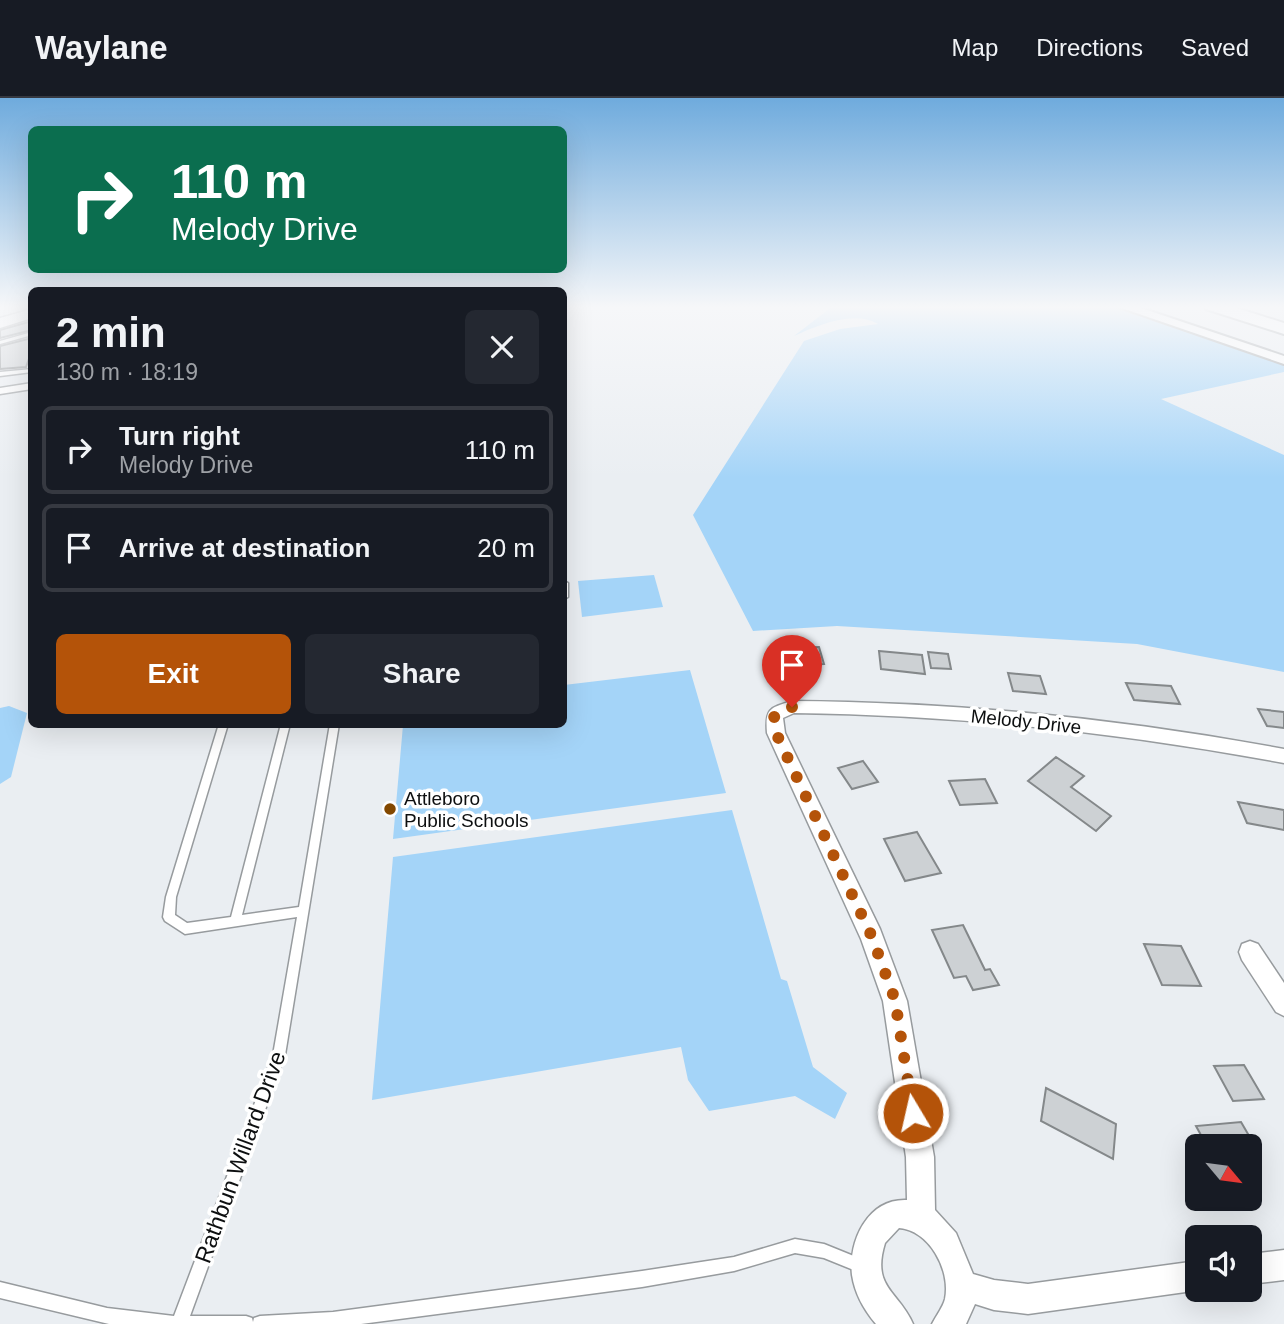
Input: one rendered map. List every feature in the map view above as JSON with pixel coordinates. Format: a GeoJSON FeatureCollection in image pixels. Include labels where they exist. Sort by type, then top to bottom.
{"type":"FeatureCollection","features":[{"type":"Feature","properties":{"kind":"street"},"geometry":{"type":"LineString","coordinates":[[0,391],[28,387]]}},
{"type":"Feature","properties":{"kind":"street","name":"Melody Drive"},"geometry":{"type":"LineString","coordinates":[[921,1219],[919,1157],[895,1000],[872,937],[776,733],[774,715],[792,707],[881,708],[1116,730],[1226,745],[1284,757]]}},
{"type":"Feature","properties":{"kind":"street"},"geometry":{"type":"LineString","coordinates":[[1250,951],[1284,1004]]}},
{"type":"Feature","properties":{"kind":"street"},"geometry":{"type":"LineString","coordinates":[[897,1324],[874,1298],[866,1269],[871,1237],[884,1219],[900,1214],[917,1216],[937,1233],[953,1252],[960,1273],[960,1304],[948,1324]]}},
{"type":"Feature","properties":{"kind":"street"},"geometry":{"type":"LineString","coordinates":[[1262,1268],[1284,1265]]}},
{"type":"Feature","properties":{"kind":"street"},"geometry":{"type":"LineString","coordinates":[[960,1285],[994,1294],[1028,1298],[1185,1278]]}},
{"type":"Feature","properties":{"kind":"lane"},"geometry":{"type":"LineString","coordinates":[[0,374],[28,370]]}},
{"type":"Feature","properties":{"kind":"lane"},"geometry":{"type":"LineString","coordinates":[[223,728],[171,897],[169,917],[185,929],[303,911]]}},
{"type":"Feature","properties":{"kind":"lane"},"geometry":{"type":"LineString","coordinates":[[235,922],[285,728]]}},
{"type":"Feature","properties":{"kind":"lane","name":"Rathbun Willard Drive"},"geometry":{"type":"LineString","coordinates":[[179,1324],[279,1055],[334,728]]}},
{"type":"Feature","properties":{"kind":"lane"},"geometry":{"type":"LineString","coordinates":[[260,1324],[333,1322],[642,1279],[734,1264],[795,1246],[850,1259],[866,1269]]}},
{"type":"Feature","properties":{"kind":"lane"},"geometry":{"type":"LineString","coordinates":[[0,1290],[107,1316],[179,1324],[246,1324]]}},
{"type":"Feature","properties":{"kind":"shaded area"},"geometry":{"type":"Polygon","coordinates":[[[790,363],[1279,363],[1284,365],[1284,372],[1161,399],[1284,455],[1284,672],[1137,644],[837,626],[753,631],[693,515],[790,363]]]}},
{"type":"Feature","properties":{"kind":"shaded area"},"geometry":{"type":"Polygon","coordinates":[[[654,575],[663,607],[582,617],[578,581],[654,575]]]}},
{"type":"Feature","properties":{"kind":"shaded area"},"geometry":{"type":"Polygon","coordinates":[[[690,670],[726,793],[393,839],[403,728],[567,728],[567,685],[690,670]]]}},
{"type":"Feature","properties":{"kind":"shaded area"},"geometry":{"type":"Polygon","coordinates":[[[9,706],[27,713],[11,777],[0,784],[0,708],[9,706]]]}},
{"type":"Feature","properties":{"kind":"shaded area"},"geometry":{"type":"Polygon","coordinates":[[[732,810],[781,979],[787,981],[813,1067],[847,1093],[835,1119],[795,1096],[709,1111],[688,1080],[681,1047],[372,1100],[393,857],[732,810]]]}},
{"type":"Feature","properties":{"kind":"building"},"geometry":{"type":"Polygon","coordinates":[[[0,363],[27,363],[26,367],[0,369],[0,363]]]}},
{"type":"Feature","properties":{"kind":"building"},"geometry":{"type":"Polygon","coordinates":[[[819,647],[824,664],[786,665],[782,648],[819,647]]]}},
{"type":"Feature","properties":{"kind":"building"},"geometry":{"type":"Polygon","coordinates":[[[879,651],[922,655],[925,674],[881,669],[879,651]]]}},
{"type":"Feature","properties":{"kind":"building"},"geometry":{"type":"Polygon","coordinates":[[[928,652],[948,654],[951,669],[931,668],[928,652]]]}},
{"type":"Feature","properties":{"kind":"building"},"geometry":{"type":"Polygon","coordinates":[[[1008,673],[1040,676],[1046,694],[1013,691],[1008,673]]]}},
{"type":"Feature","properties":{"kind":"building"},"geometry":{"type":"Polygon","coordinates":[[[1126,683],[1171,686],[1180,704],[1134,700],[1126,683]]]}},
{"type":"Feature","properties":{"kind":"building"},"geometry":{"type":"Polygon","coordinates":[[[1258,709],[1284,712],[1284,728],[1267,726],[1258,709]]]}},
{"type":"Feature","properties":{"kind":"building"},"geometry":{"type":"Polygon","coordinates":[[[1056,757],[1084,776],[1071,787],[1111,816],[1096,831],[1028,781],[1056,757]]]}},
{"type":"Feature","properties":{"kind":"building"},"geometry":{"type":"Polygon","coordinates":[[[863,761],[878,782],[852,789],[838,768],[863,761]]]}},
{"type":"Feature","properties":{"kind":"building"},"geometry":{"type":"Polygon","coordinates":[[[985,779],[997,803],[960,805],[949,781],[985,779]]]}},
{"type":"Feature","properties":{"kind":"building"},"geometry":{"type":"Polygon","coordinates":[[[1238,802],[1284,810],[1284,830],[1247,823],[1238,802]]]}},
{"type":"Feature","properties":{"kind":"building"},"geometry":{"type":"Polygon","coordinates":[[[917,832],[941,873],[905,881],[884,839],[917,832]]]}},
{"type":"Feature","properties":{"kind":"building"},"geometry":{"type":"Polygon","coordinates":[[[963,925],[985,970],[990,969],[999,985],[973,990],[966,976],[954,978],[932,930],[963,925]]]}},
{"type":"Feature","properties":{"kind":"building"},"geometry":{"type":"Polygon","coordinates":[[[1144,944],[1181,946],[1201,986],[1162,985],[1144,944]]]}},
{"type":"Feature","properties":{"kind":"building"},"geometry":{"type":"Polygon","coordinates":[[[1244,1065],[1264,1099],[1233,1101],[1214,1066],[1244,1065]]]}},
{"type":"Feature","properties":{"kind":"building"},"geometry":{"type":"Polygon","coordinates":[[[1046,1088],[1116,1124],[1113,1159],[1041,1121],[1046,1088]]]}},
{"type":"Feature","properties":{"kind":"building"},"geometry":{"type":"Polygon","coordinates":[[[1241,1122],[1248,1134],[1200,1134],[1196,1126],[1241,1122]]]}},
{"type":"Feature","properties":{"kind":"place","name":"Attleboro Public Schools"},"geometry":{"type":"Point","coordinates":[390,809]}},
{"type":"Feature","properties":{"kind":"route"},"geometry":{"type":"LineString","coordinates":[[792,707],[774,715],[776,733],[872,937],[895,1000],[913,1113]]}}]}
